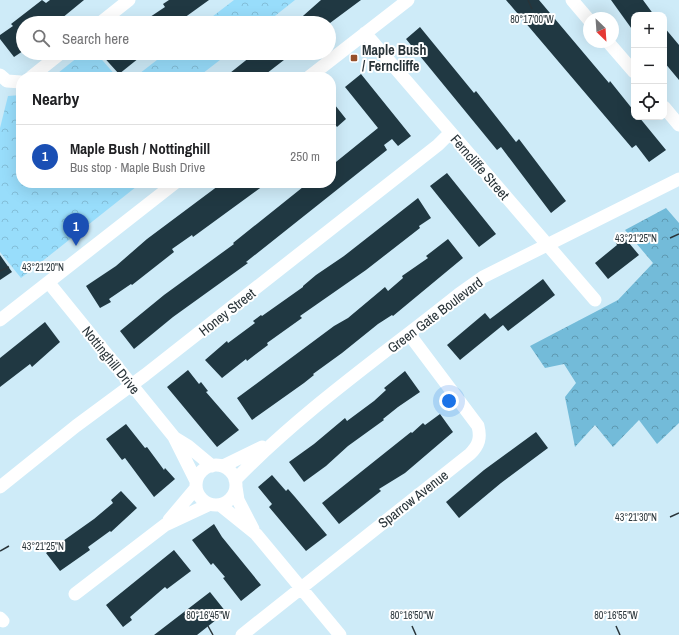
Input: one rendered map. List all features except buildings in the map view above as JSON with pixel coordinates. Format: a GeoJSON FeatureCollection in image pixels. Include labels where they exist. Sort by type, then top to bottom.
{"type":"FeatureCollection","features":[{"type":"Feature","properties":{"kind":"street"},"geometry":{"type":"LineString","coordinates":[[109,16],[129,0]]}},
{"type":"Feature","properties":{"kind":"street"},"geometry":{"type":"LineString","coordinates":[[336,56],[408,0]]}},
{"type":"Feature","properties":{"kind":"street"},"geometry":{"type":"LineString","coordinates":[[572,0],[583,13]]}},
{"type":"Feature","properties":{"kind":"street","name":"Ferncliffe Street"},"geometry":{"type":"LineString","coordinates":[[365,33],[596,300]]}},
{"type":"Feature","properties":{"kind":"street"},"geometry":{"type":"LineString","coordinates":[[613,48],[631,69]]}},
{"type":"Feature","properties":{"kind":"street"},"geometry":{"type":"LineString","coordinates":[[37,72],[52,60]]}},
{"type":"Feature","properties":{"kind":"street"},"geometry":{"type":"LineString","coordinates":[[315,72],[331,60]]}},
{"type":"Feature","properties":{"kind":"street"},"geometry":{"type":"LineString","coordinates":[[0,76],[7,81],[16,82]]}},
{"type":"Feature","properties":{"kind":"street"},"geometry":{"type":"LineString","coordinates":[[667,111],[679,125]]}},
{"type":"Feature","properties":{"kind":"street","name":"Honey Street"},"geometry":{"type":"LineString","coordinates":[[0,487],[76,426],[132,386],[438,145],[450,132]]}},
{"type":"Feature","properties":{"kind":"street","name":"Green Gate Boulevard"},"geometry":{"type":"LineString","coordinates":[[235,484],[271,443],[459,294],[483,277],[679,179]]}},
{"type":"Feature","properties":{"kind":"street"},"geometry":{"type":"LineString","coordinates":[[0,320],[50,283],[169,188]]}},
{"type":"Feature","properties":{"kind":"street","name":"Nottinghill Drive"},"geometry":{"type":"LineString","coordinates":[[50,283],[174,437],[196,484]]}},
{"type":"Feature","properties":{"kind":"street","name":"Sparrow Avenue"},"geometry":{"type":"LineString","coordinates":[[242,635],[470,454],[478,446],[480,436],[478,426],[409,334]]}},
{"type":"Feature","properties":{"kind":"street","name":"Nottinghill Drive"},"geometry":{"type":"LineString","coordinates":[[174,437],[217,466]]}},
{"type":"Feature","properties":{"kind":"street","name":"Green Gate Boulevard"},"geometry":{"type":"LineString","coordinates":[[217,466],[271,443]]}},
{"type":"Feature","properties":{"kind":"street"},"geometry":{"type":"LineString","coordinates":[[75,594],[165,524],[196,484],[202,471],[217,466],[230,472],[235,484],[238,500],[256,534],[340,635]]}},
{"type":"Feature","properties":{"kind":"street"},"geometry":{"type":"LineString","coordinates":[[196,484],[200,498],[215,504],[256,534]]}},
{"type":"Feature","properties":{"kind":"street"},"geometry":{"type":"LineString","coordinates":[[165,524],[231,498],[235,484]]}},
{"type":"Feature","properties":{"kind":"green space"},"geometry":{"type":"Polygon","coordinates":[[[234,0],[295,0],[275,16],[213,16],[234,0]]]}},
{"type":"Feature","properties":{"kind":"green space"},"geometry":{"type":"Polygon","coordinates":[[[74,60],[102,60],[113,72],[59,72],[74,60]]]}},
{"type":"Feature","properties":{"kind":"green space"},"geometry":{"type":"Polygon","coordinates":[[[157,60],[220,60],[204,72],[141,72],[157,60]]]}},
{"type":"Feature","properties":{"kind":"green space"},"geometry":{"type":"Polygon","coordinates":[[[16,95],[16,188],[135,188],[21,278],[0,252],[0,128],[8,96],[16,95]]]}},
{"type":"Feature","properties":{"kind":"green space"},"geometry":{"type":"Polygon","coordinates":[[[666,208],[679,223],[679,423],[657,444],[639,420],[613,447],[595,425],[575,447],[565,397],[576,383],[564,364],[545,368],[530,346],[618,300],[653,263],[625,230],[666,208]]]}},
{"type":"Feature","properties":{"kind":"place","name":"Maple Bush / Ferncliffe"},"geometry":{"type":"Point","coordinates":[354,58]}},
{"type":"Feature","properties":{"kind":"place","name":"Maple Bush / Nottinghill"},"geometry":{"type":"Point","coordinates":[76,246]}}]}
